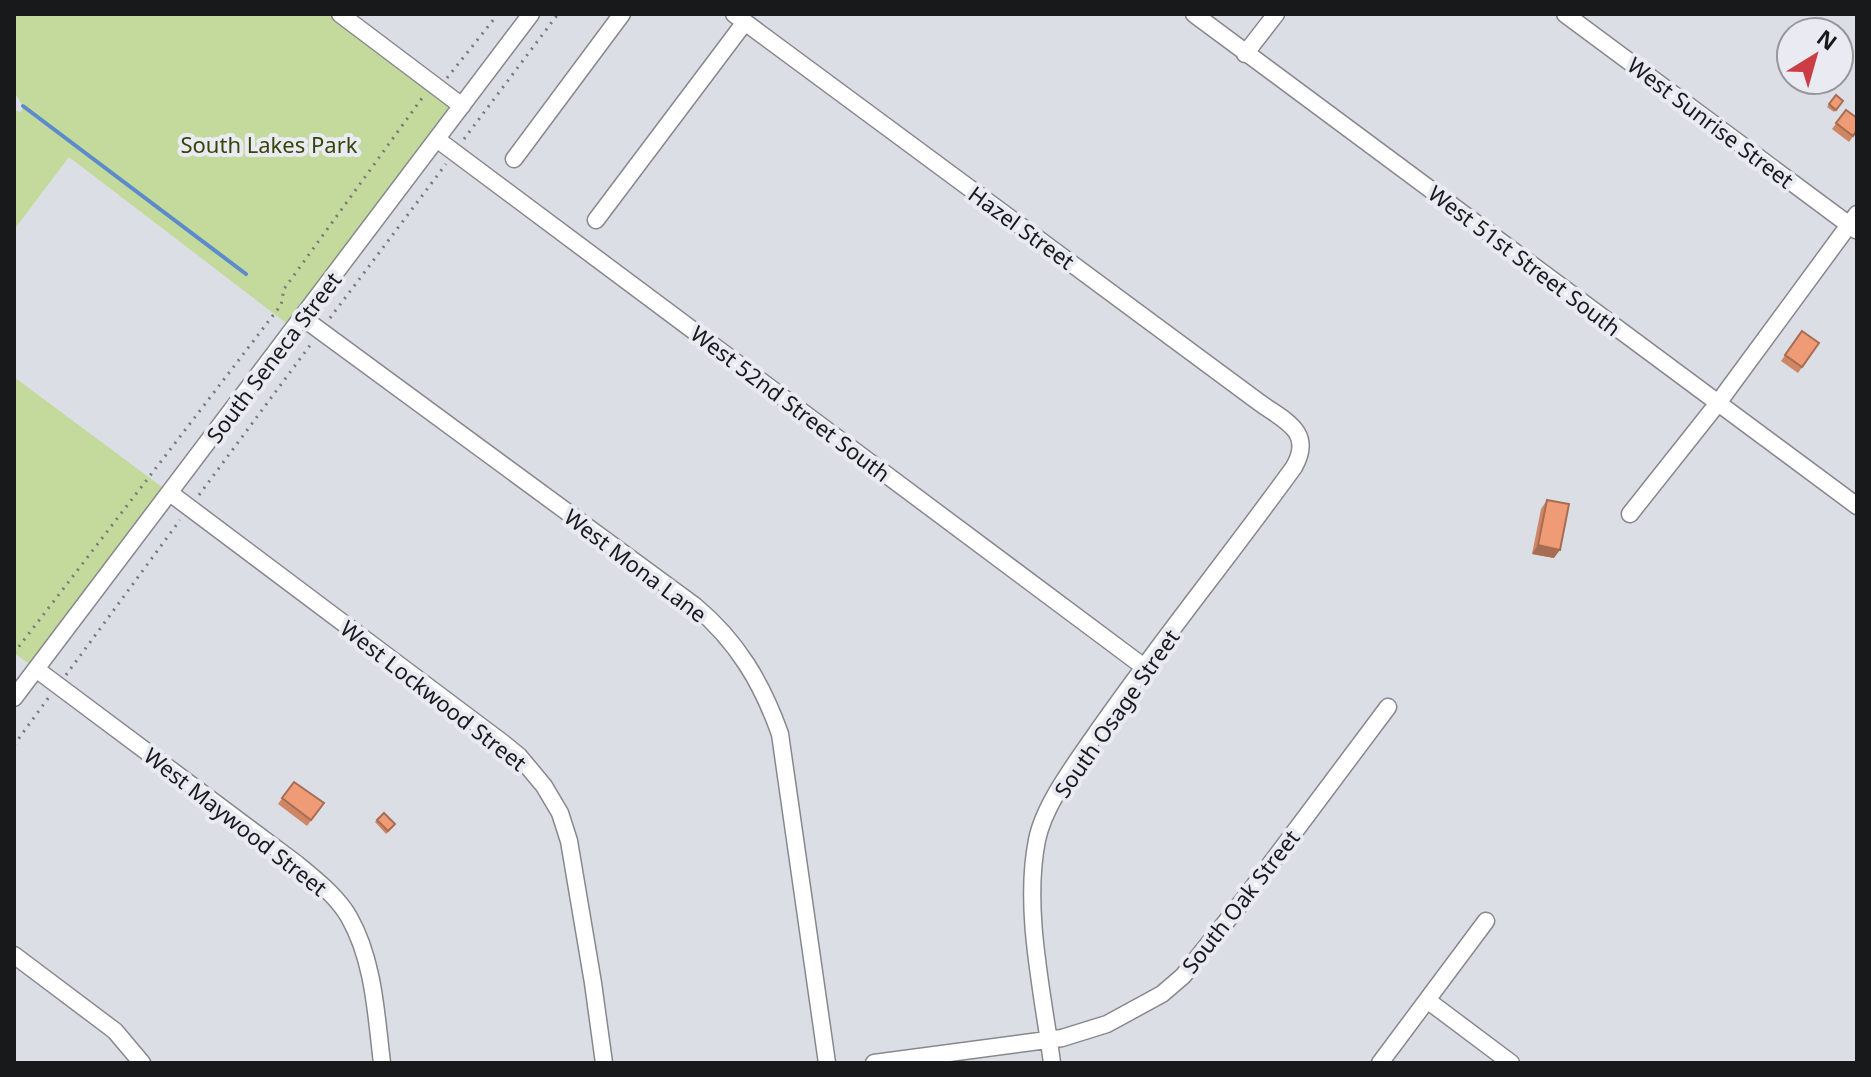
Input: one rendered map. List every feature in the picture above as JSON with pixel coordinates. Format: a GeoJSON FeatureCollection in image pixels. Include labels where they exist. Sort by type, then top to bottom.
{"type":"FeatureCollection","features":[{"type":"Feature","properties":{"kind":"street"},"geometry":{"type":"LineString","coordinates":[[340,14],[462,106]]}},
{"type":"Feature","properties":{"kind":"street","name":"South Seneca Street"},"geometry":{"type":"LineString","coordinates":[[14,698],[531,14]]}},
{"type":"Feature","properties":{"kind":"street"},"geometry":{"type":"LineString","coordinates":[[514,159],[622,14]]}},
{"type":"Feature","properties":{"kind":"street","name":"West 51st Street South"},"geometry":{"type":"LineString","coordinates":[[1194,14],[1857,506]]}},
{"type":"Feature","properties":{"kind":"street"},"geometry":{"type":"LineString","coordinates":[[1246,54],[1276,14]]}},
{"type":"Feature","properties":{"kind":"street","name":"West Sunrise Street"},"geometry":{"type":"LineString","coordinates":[[1565,14],[1854,223]]}},
{"type":"Feature","properties":{"kind":"street"},"geometry":{"type":"LineString","coordinates":[[596,220],[740,18]]}},
{"type":"Feature","properties":{"kind":"street","name":"Hazel Street"},"geometry":{"type":"LineString","coordinates":[[740,18],[1284,421],[1301,437],[1303,446]]}},
{"type":"Feature","properties":{"kind":"street","name":"West 52nd Street South"},"geometry":{"type":"LineString","coordinates":[[438,140],[1144,667]]}},
{"type":"Feature","properties":{"kind":"street"},"geometry":{"type":"LineString","coordinates":[[1630,514],[1854,223]]}},
{"type":"Feature","properties":{"kind":"street","name":"West Mona Lane"},"geometry":{"type":"LineString","coordinates":[[303,318],[695,606],[741,652],[762,690],[780,734],[827,1063]]}},
{"type":"Feature","properties":{"kind":"street","name":"South Osage Street"},"geometry":{"type":"LineString","coordinates":[[1052,1063],[1033,897],[1037,837],[1045,816],[1075,765],[1144,667],[1294,467],[1303,446]]}},
{"type":"Feature","properties":{"kind":"street","name":"West Lockwood Street"},"geometry":{"type":"LineString","coordinates":[[170,493],[503,743],[519,756],[544,786],[560,813],[576,871],[604,1063]]}},
{"type":"Feature","properties":{"kind":"street","name":"West Maywood Street"},"geometry":{"type":"LineString","coordinates":[[36,669],[329,891],[348,915],[362,946],[374,997],[382,1063]]}},
{"type":"Feature","properties":{"kind":"street","name":"South Oak Street"},"geometry":{"type":"LineString","coordinates":[[874,1063],[1049,1039],[1107,1024],[1149,1003],[1183,976],[1388,707]]}},
{"type":"Feature","properties":{"kind":"street"},"geometry":{"type":"LineString","coordinates":[[1380,1063],[1486,921]]}},
{"type":"Feature","properties":{"kind":"street"},"geometry":{"type":"LineString","coordinates":[[14,955],[115,1031],[142,1063]]}},
{"type":"Feature","properties":{"kind":"street"},"geometry":{"type":"LineString","coordinates":[[1427,1000],[1511,1063]]}},
{"type":"Feature","properties":{"kind":"path"},"geometry":{"type":"LineString","coordinates":[[14,653],[281,305],[284,289],[420,98],[451,75],[498,14]]}},
{"type":"Feature","properties":{"kind":"path"},"geometry":{"type":"LineString","coordinates":[[14,745],[558,14]]}},
{"type":"Feature","properties":{"kind":"green space","name":"South Lakes Park"},"geometry":{"type":"Polygon","coordinates":[[[14,14],[340,14],[462,106],[294,329],[69,157],[14,230],[14,110],[21,112],[23,106],[14,92],[14,14]]]}},
{"type":"Feature","properties":{"kind":"green space"},"geometry":{"type":"Polygon","coordinates":[[[14,377],[170,493],[36,669],[14,653],[14,377]]]}},
{"type":"Feature","properties":{"kind":"building"},"geometry":{"type":"Polygon","coordinates":[[[1835,96],[1843,101],[1836,110],[1829,104],[1835,96]]]}},
{"type":"Feature","properties":{"kind":"building"},"geometry":{"type":"Polygon","coordinates":[[[1846,110],[1857,118],[1857,130],[1853,136],[1836,123],[1846,110]]]}},
{"type":"Feature","properties":{"kind":"building"},"geometry":{"type":"Polygon","coordinates":[[[1802,331],[1819,343],[1802,367],[1785,355],[1802,331]]]}},
{"type":"Feature","properties":{"kind":"building"},"geometry":{"type":"Polygon","coordinates":[[[1547,500],[1569,504],[1560,550],[1538,545],[1547,500]]]}},
{"type":"Feature","properties":{"kind":"building"},"geometry":{"type":"Polygon","coordinates":[[[294,782],[324,803],[311,820],[282,798],[294,782]]]}},
{"type":"Feature","properties":{"kind":"building"},"geometry":{"type":"Polygon","coordinates":[[[384,813],[395,824],[388,831],[377,820],[384,813]]]}},
{"type":"Feature","properties":{"kind":"waterway"},"geometry":{"type":"LineString","coordinates":[[23,106],[246,274]]}}]}
